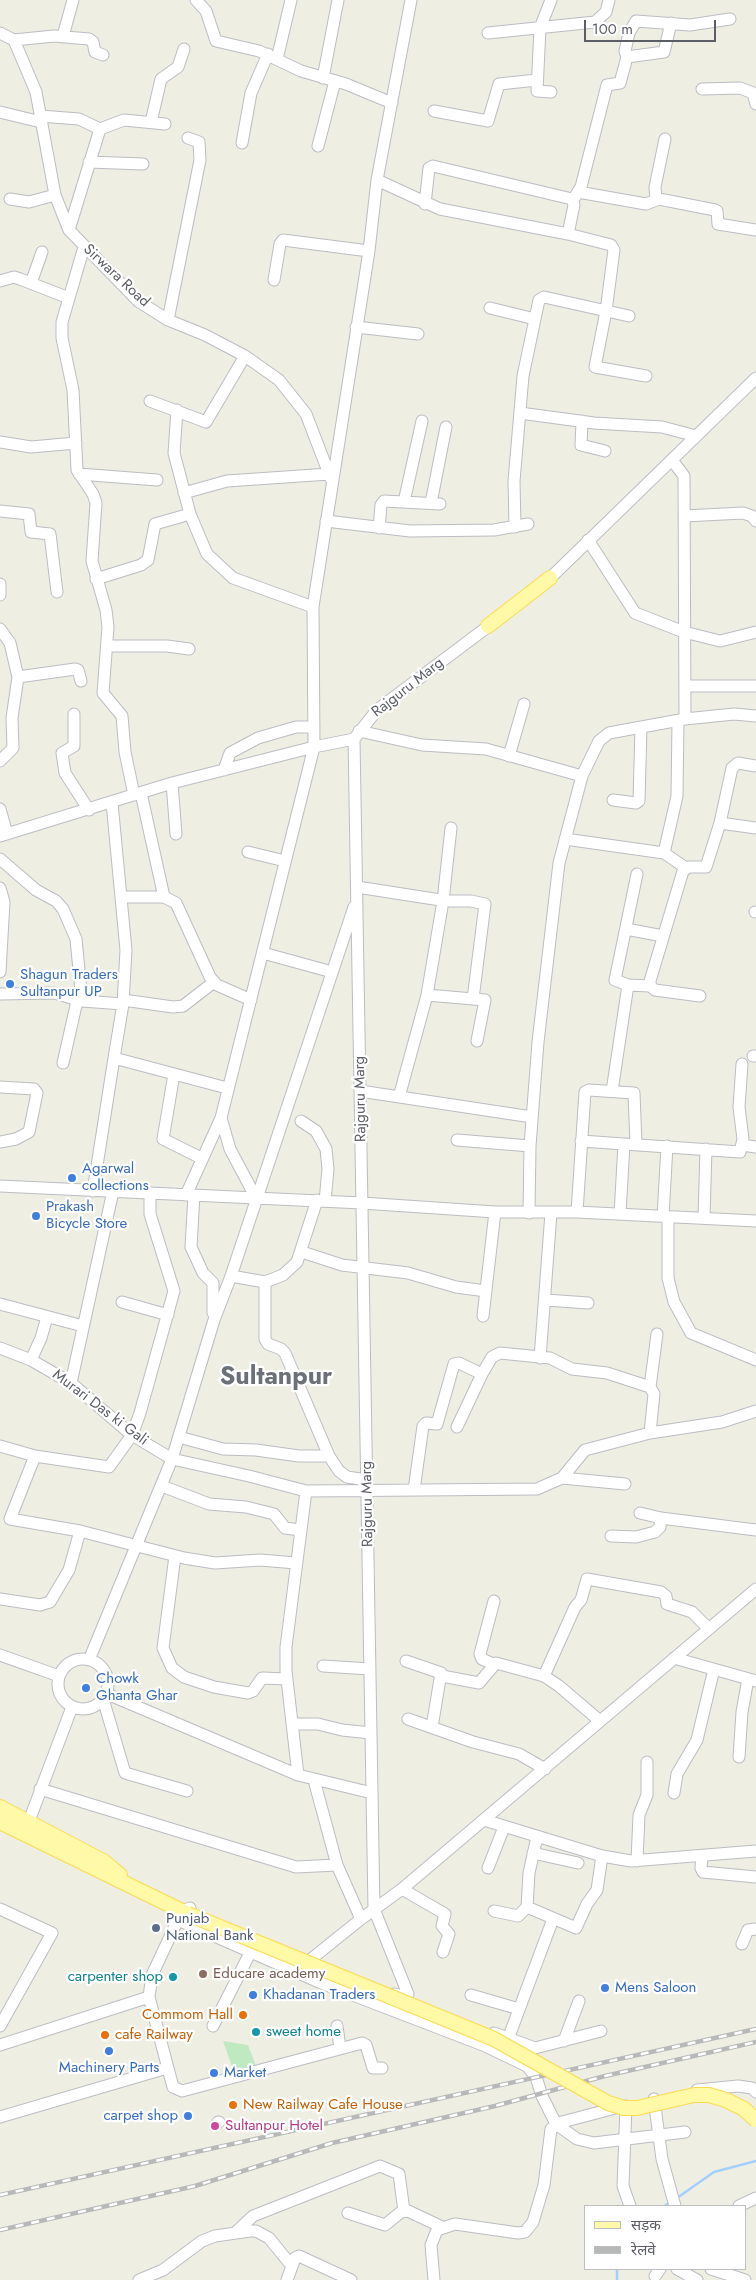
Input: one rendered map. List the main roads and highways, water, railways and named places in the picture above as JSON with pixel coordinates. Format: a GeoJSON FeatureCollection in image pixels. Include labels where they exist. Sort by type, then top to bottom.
{"type":"FeatureCollection","features":[{"type":"Feature","properties":{"kind":"main road"},"geometry":{"type":"LineString","coordinates":[[488,626],[550,578]]}},
{"type":"Feature","properties":{"kind":"main road"},"geometry":{"type":"LineString","coordinates":[[0,1807],[26,1828],[182,1915],[494,2039],[608,2103],[624,2108],[637,2108],[694,2095],[709,2095],[726,2100],[744,2109],[756,2120]]}},
{"type":"Feature","properties":{"kind":"main road"},"geometry":{"type":"LineString","coordinates":[[2,1827],[26,1828]]}},
{"type":"Feature","properties":{"kind":"waterway"},"geometry":{"type":"LineString","coordinates":[[677,2198],[714,2172],[756,2161]]}},
{"type":"Feature","properties":{"kind":"waterway"},"geometry":{"type":"LineString","coordinates":[[666,2205],[670,2202]]}},
{"type":"Feature","properties":{"kind":"waterway"},"geometry":{"type":"LineString","coordinates":[[617,2270],[617,2280]]}},
{"type":"Feature","properties":{"kind":"railway"},"geometry":{"type":"LineString","coordinates":[[0,2195],[756,2029]]}},
{"type":"Feature","properties":{"kind":"railway"},"geometry":{"type":"LineString","coordinates":[[0,2230],[195,2186],[332,2143],[495,2106],[605,2076],[756,2042]]}},
{"type":"Feature","properties":{"kind":"place","name":"Shagun Traders Sultanpur UP"},"geometry":{"type":"Point","coordinates":[10,984]}},
{"type":"Feature","properties":{"kind":"place","name":"Agarwal collections"},"geometry":{"type":"Point","coordinates":[72,1178]}},
{"type":"Feature","properties":{"kind":"place","name":"Prakash Bicycle Store"},"geometry":{"type":"Point","coordinates":[36,1216]}},
{"type":"Feature","properties":{"kind":"place","name":"Chowk Ghanta Ghar"},"geometry":{"type":"Point","coordinates":[86,1688]}},
{"type":"Feature","properties":{"kind":"place","name":"Punjab National Bank"},"geometry":{"type":"Point","coordinates":[156,1928]}},
{"type":"Feature","properties":{"kind":"place","name":"Educare academy"},"geometry":{"type":"Point","coordinates":[203,1974]}},
{"type":"Feature","properties":{"kind":"place","name":"carpenter shop"},"geometry":{"type":"Point","coordinates":[173,1977]}},
{"type":"Feature","properties":{"kind":"place","name":"Mens Saloon"},"geometry":{"type":"Point","coordinates":[605,1988]}},
{"type":"Feature","properties":{"kind":"place","name":"Khadanan Traders"},"geometry":{"type":"Point","coordinates":[253,1995]}},
{"type":"Feature","properties":{"kind":"place","name":"Commom Hall"},"geometry":{"type":"Point","coordinates":[243,2015]}},
{"type":"Feature","properties":{"kind":"place","name":"sweet home"},"geometry":{"type":"Point","coordinates":[256,2032]}},
{"type":"Feature","properties":{"kind":"place","name":"cafe Railway"},"geometry":{"type":"Point","coordinates":[105,2035]}},
{"type":"Feature","properties":{"kind":"place","name":"Machinery Parts"},"geometry":{"type":"Point","coordinates":[109,2051]}},
{"type":"Feature","properties":{"kind":"place","name":"Market"},"geometry":{"type":"Point","coordinates":[214,2073]}},
{"type":"Feature","properties":{"kind":"place","name":"New Railway Cafe House"},"geometry":{"type":"Point","coordinates":[233,2105]}},
{"type":"Feature","properties":{"kind":"place","name":"carpet shop"},"geometry":{"type":"Point","coordinates":[188,2116]}},
{"type":"Feature","properties":{"kind":"place","name":"Sultanpur Hotel"},"geometry":{"type":"Point","coordinates":[215,2126]}},
{"type":"Feature","properties":{"kind":"district","name":"Sultanpur"},"geometry":{"type":"Point","coordinates":[276,1378]}}]}
